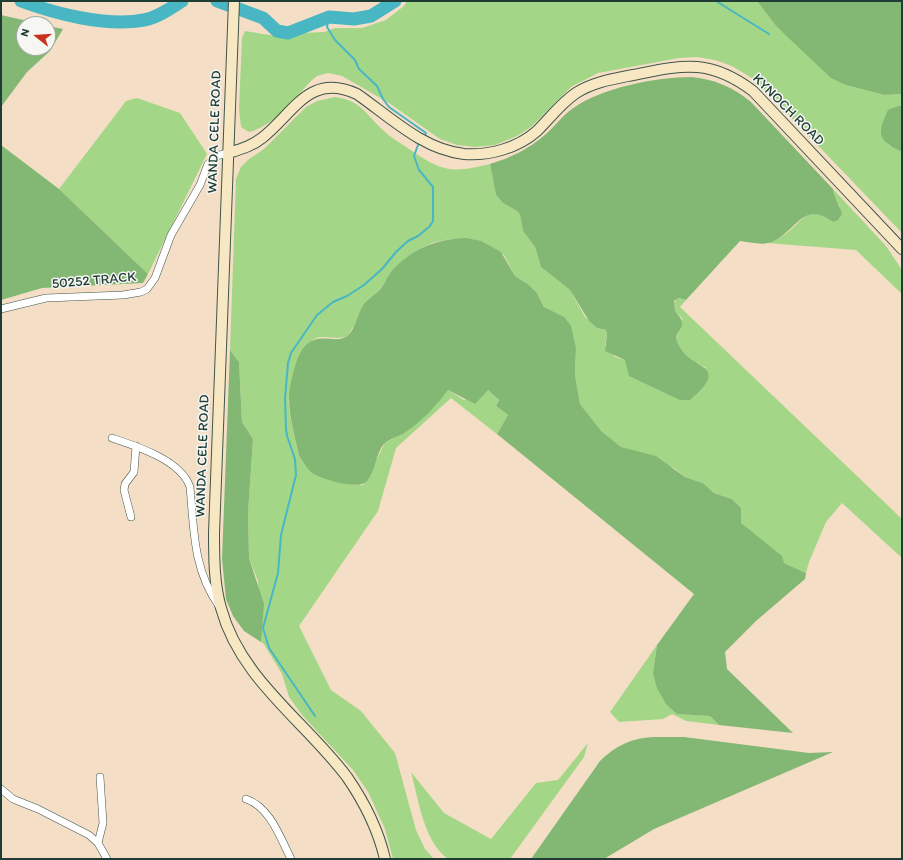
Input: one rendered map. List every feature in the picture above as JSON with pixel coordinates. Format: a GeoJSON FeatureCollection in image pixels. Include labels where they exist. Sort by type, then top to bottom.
{"type":"FeatureCollection","features":[{"type":"Feature","properties":{"kind":"street","name":"WANDA CELE ROAD"},"geometry":{"type":"LineString","coordinates":[[234,1],[214,533],[214,556],[221,608],[231,634],[246,662],[284,707],[332,759],[360,797],[376,827],[385,859]]}},
{"type":"Feature","properties":{"kind":"street","name":"KYNOCH ROAD"},"geometry":{"type":"LineString","coordinates":[[228,153],[251,145],[273,128],[310,92],[327,87],[348,90],[357,94],[426,143],[464,154],[496,152],[510,147],[536,131],[570,98],[594,84],[669,68],[684,66],[699,67],[719,71],[732,77],[753,91],[902,249]]}},
{"type":"Feature","properties":{"kind":"street","name":"50252 TRACK"},"geometry":{"type":"LineString","coordinates":[[1,309],[46,298],[123,295],[141,292],[147,289],[155,278],[171,235],[200,185],[208,164],[216,156],[228,153]]}},
{"type":"Feature","properties":{"kind":"street"},"geometry":{"type":"LineString","coordinates":[[112,438],[136,446],[173,467],[187,478],[190,486],[194,541],[198,563],[209,592],[221,608]]}},
{"type":"Feature","properties":{"kind":"street"},"geometry":{"type":"LineString","coordinates":[[131,517],[124,490],[125,484],[134,472],[136,446]]}},
{"type":"Feature","properties":{"kind":"street"},"geometry":{"type":"LineString","coordinates":[[98,843],[103,823],[100,777]]}},
{"type":"Feature","properties":{"kind":"street"},"geometry":{"type":"LineString","coordinates":[[1,789],[6,795],[22,803],[38,808],[83,831],[98,843],[108,859]]}},
{"type":"Feature","properties":{"kind":"street"},"geometry":{"type":"LineString","coordinates":[[246,799],[255,802],[265,811],[291,859]]}},
{"type":"Feature","properties":{"kind":"green space"},"geometry":{"type":"Polygon","coordinates":[[[407,1],[757,1],[776,26],[846,85],[884,95],[902,94],[902,106],[898,106],[887,144],[902,152],[902,233],[755,80],[732,66],[715,60],[697,57],[679,58],[598,73],[571,87],[531,127],[517,136],[495,145],[476,147],[457,145],[440,139],[389,103],[342,76],[328,73],[317,76],[312,80],[275,118],[267,124],[249,132],[241,127],[239,109],[242,38],[245,31],[281,37],[302,33],[324,32],[335,28],[362,28],[386,20],[404,6],[407,1]]]}},
{"type":"Feature","properties":{"kind":"green space"},"geometry":{"type":"Polygon","coordinates":[[[757,1],[902,1],[902,94],[884,95],[846,85],[831,78],[776,26],[757,1]]]}},
{"type":"Feature","properties":{"kind":"green space"},"geometry":{"type":"Polygon","coordinates":[[[1,15],[16,18],[16,56],[45,56],[27,72],[1,107],[1,15]]]}},
{"type":"Feature","properties":{"kind":"green space"},"geometry":{"type":"Polygon","coordinates":[[[56,28],[63,29],[56,41],[56,28]]]}},
{"type":"Feature","properties":{"kind":"green space"},"geometry":{"type":"Polygon","coordinates":[[[691,77],[708,80],[723,85],[737,92],[751,102],[833,189],[842,214],[838,220],[833,222],[822,216],[813,214],[805,216],[777,239],[765,244],[740,241],[686,300],[679,298],[674,301],[675,311],[682,322],[681,328],[676,337],[677,341],[682,351],[689,358],[704,368],[708,373],[708,379],[703,388],[690,400],[680,400],[629,376],[625,360],[605,351],[607,335],[606,330],[597,328],[589,321],[570,290],[541,267],[535,247],[523,231],[520,215],[517,211],[503,203],[496,195],[490,164],[526,149],[546,134],[572,109],[597,95],[629,85],[662,79],[691,77]]]}},
{"type":"Feature","properties":{"kind":"green space"},"geometry":{"type":"Polygon","coordinates":[[[335,97],[351,101],[362,109],[390,136],[420,156],[439,166],[465,169],[490,164],[496,195],[503,203],[517,211],[520,215],[523,231],[535,247],[541,267],[570,290],[585,317],[597,328],[606,330],[607,335],[605,346],[615,357],[625,360],[628,365],[706,368],[682,351],[677,341],[682,318],[675,311],[674,303],[678,298],[686,300],[680,307],[902,519],[902,558],[842,503],[826,522],[809,562],[806,573],[784,563],[741,523],[741,508],[732,499],[714,493],[703,483],[685,477],[674,468],[621,447],[600,431],[580,404],[575,375],[576,348],[564,317],[546,310],[537,293],[529,285],[515,276],[504,255],[450,239],[432,243],[422,248],[391,273],[347,336],[339,338],[322,337],[314,339],[310,343],[302,357],[295,375],[290,392],[289,403],[290,418],[299,456],[304,463],[350,485],[363,485],[385,443],[405,432],[422,418],[448,390],[464,400],[488,390],[499,400],[496,406],[508,415],[497,434],[451,398],[396,448],[378,511],[299,626],[331,690],[361,711],[395,753],[416,830],[425,849],[434,859],[393,859],[385,829],[368,792],[353,770],[302,715],[289,697],[282,674],[264,644],[261,642],[258,581],[249,558],[248,513],[253,439],[242,422],[239,362],[230,350],[236,179],[241,167],[249,159],[264,149],[306,107],[317,101],[335,97]]]}},
{"type":"Feature","properties":{"kind":"green space"},"geometry":{"type":"Polygon","coordinates":[[[137,98],[180,113],[207,154],[148,274],[59,189],[126,101],[137,98]]]}},
{"type":"Feature","properties":{"kind":"green space"},"geometry":{"type":"Polygon","coordinates":[[[902,106],[902,152],[884,140],[881,131],[888,110],[902,106]]]}},
{"type":"Feature","properties":{"kind":"green space"},"geometry":{"type":"Polygon","coordinates":[[[1,145],[59,189],[148,274],[143,283],[42,288],[1,300],[1,145]]]}},
{"type":"Feature","properties":{"kind":"green space"},"geometry":{"type":"Polygon","coordinates":[[[833,189],[886,246],[902,270],[902,294],[856,250],[767,243],[776,240],[806,216],[811,214],[817,214],[833,222],[840,206],[834,199],[833,189]]]}},
{"type":"Feature","properties":{"kind":"green space"},"geometry":{"type":"Polygon","coordinates":[[[466,238],[481,241],[501,252],[515,276],[529,285],[537,293],[544,307],[564,317],[571,326],[576,348],[575,375],[580,404],[601,431],[621,447],[656,456],[685,477],[703,483],[714,493],[732,499],[741,508],[741,523],[782,556],[784,563],[806,573],[805,579],[756,621],[725,652],[727,669],[793,733],[719,725],[710,716],[677,714],[666,704],[657,688],[653,673],[657,645],[694,594],[497,434],[508,415],[496,406],[499,400],[488,390],[475,404],[448,390],[422,419],[404,433],[385,443],[379,452],[370,477],[362,484],[356,485],[340,483],[312,473],[299,456],[289,406],[290,385],[296,363],[308,343],[322,339],[341,339],[347,336],[350,333],[364,304],[379,290],[391,272],[416,251],[444,240],[466,238]]]}},
{"type":"Feature","properties":{"kind":"green space"},"geometry":{"type":"Polygon","coordinates":[[[230,350],[239,362],[242,422],[253,439],[248,513],[249,558],[264,604],[261,642],[244,631],[233,616],[226,599],[222,559],[230,350]]]}},
{"type":"Feature","properties":{"kind":"green space"},"geometry":{"type":"Polygon","coordinates":[[[657,645],[653,673],[678,714],[710,716],[719,725],[686,721],[672,714],[663,719],[619,722],[610,712],[657,645]]]}},
{"type":"Feature","properties":{"kind":"green space"},"geometry":{"type":"Polygon","coordinates":[[[653,737],[684,737],[809,753],[833,752],[654,829],[604,859],[531,859],[600,761],[612,751],[624,744],[638,739],[653,737]]]}},
{"type":"Feature","properties":{"kind":"green space"},"geometry":{"type":"Polygon","coordinates":[[[588,743],[584,757],[510,859],[448,859],[440,851],[427,831],[411,772],[444,813],[491,839],[536,783],[558,780],[588,743]]]}},
{"type":"Feature","properties":{"kind":"waterway"},"geometry":{"type":"LineString","coordinates":[[21,1],[66,15],[114,22],[130,22],[149,19],[182,1]]}},
{"type":"Feature","properties":{"kind":"waterway"},"geometry":{"type":"LineString","coordinates":[[217,1],[263,18],[277,31],[288,33],[329,17],[354,19],[371,16],[395,1]]}},
{"type":"Feature","properties":{"kind":"waterway"},"geometry":{"type":"LineString","coordinates":[[716,1],[769,34]]}},
{"type":"Feature","properties":{"kind":"waterway"},"geometry":{"type":"LineString","coordinates":[[329,17],[327,27],[335,40],[355,60],[359,69],[377,86],[383,99],[389,107],[426,133],[425,135]]}},
{"type":"Feature","properties":{"kind":"waterway"},"geometry":{"type":"LineString","coordinates":[[315,716],[269,648],[263,628],[278,573],[281,535],[296,475],[295,459],[286,429],[285,398],[288,363],[291,353],[317,315],[333,302],[347,296],[364,285],[382,269],[396,252],[408,241],[418,236],[430,226],[433,221],[433,187],[419,170],[414,156],[418,145]]}}]}
